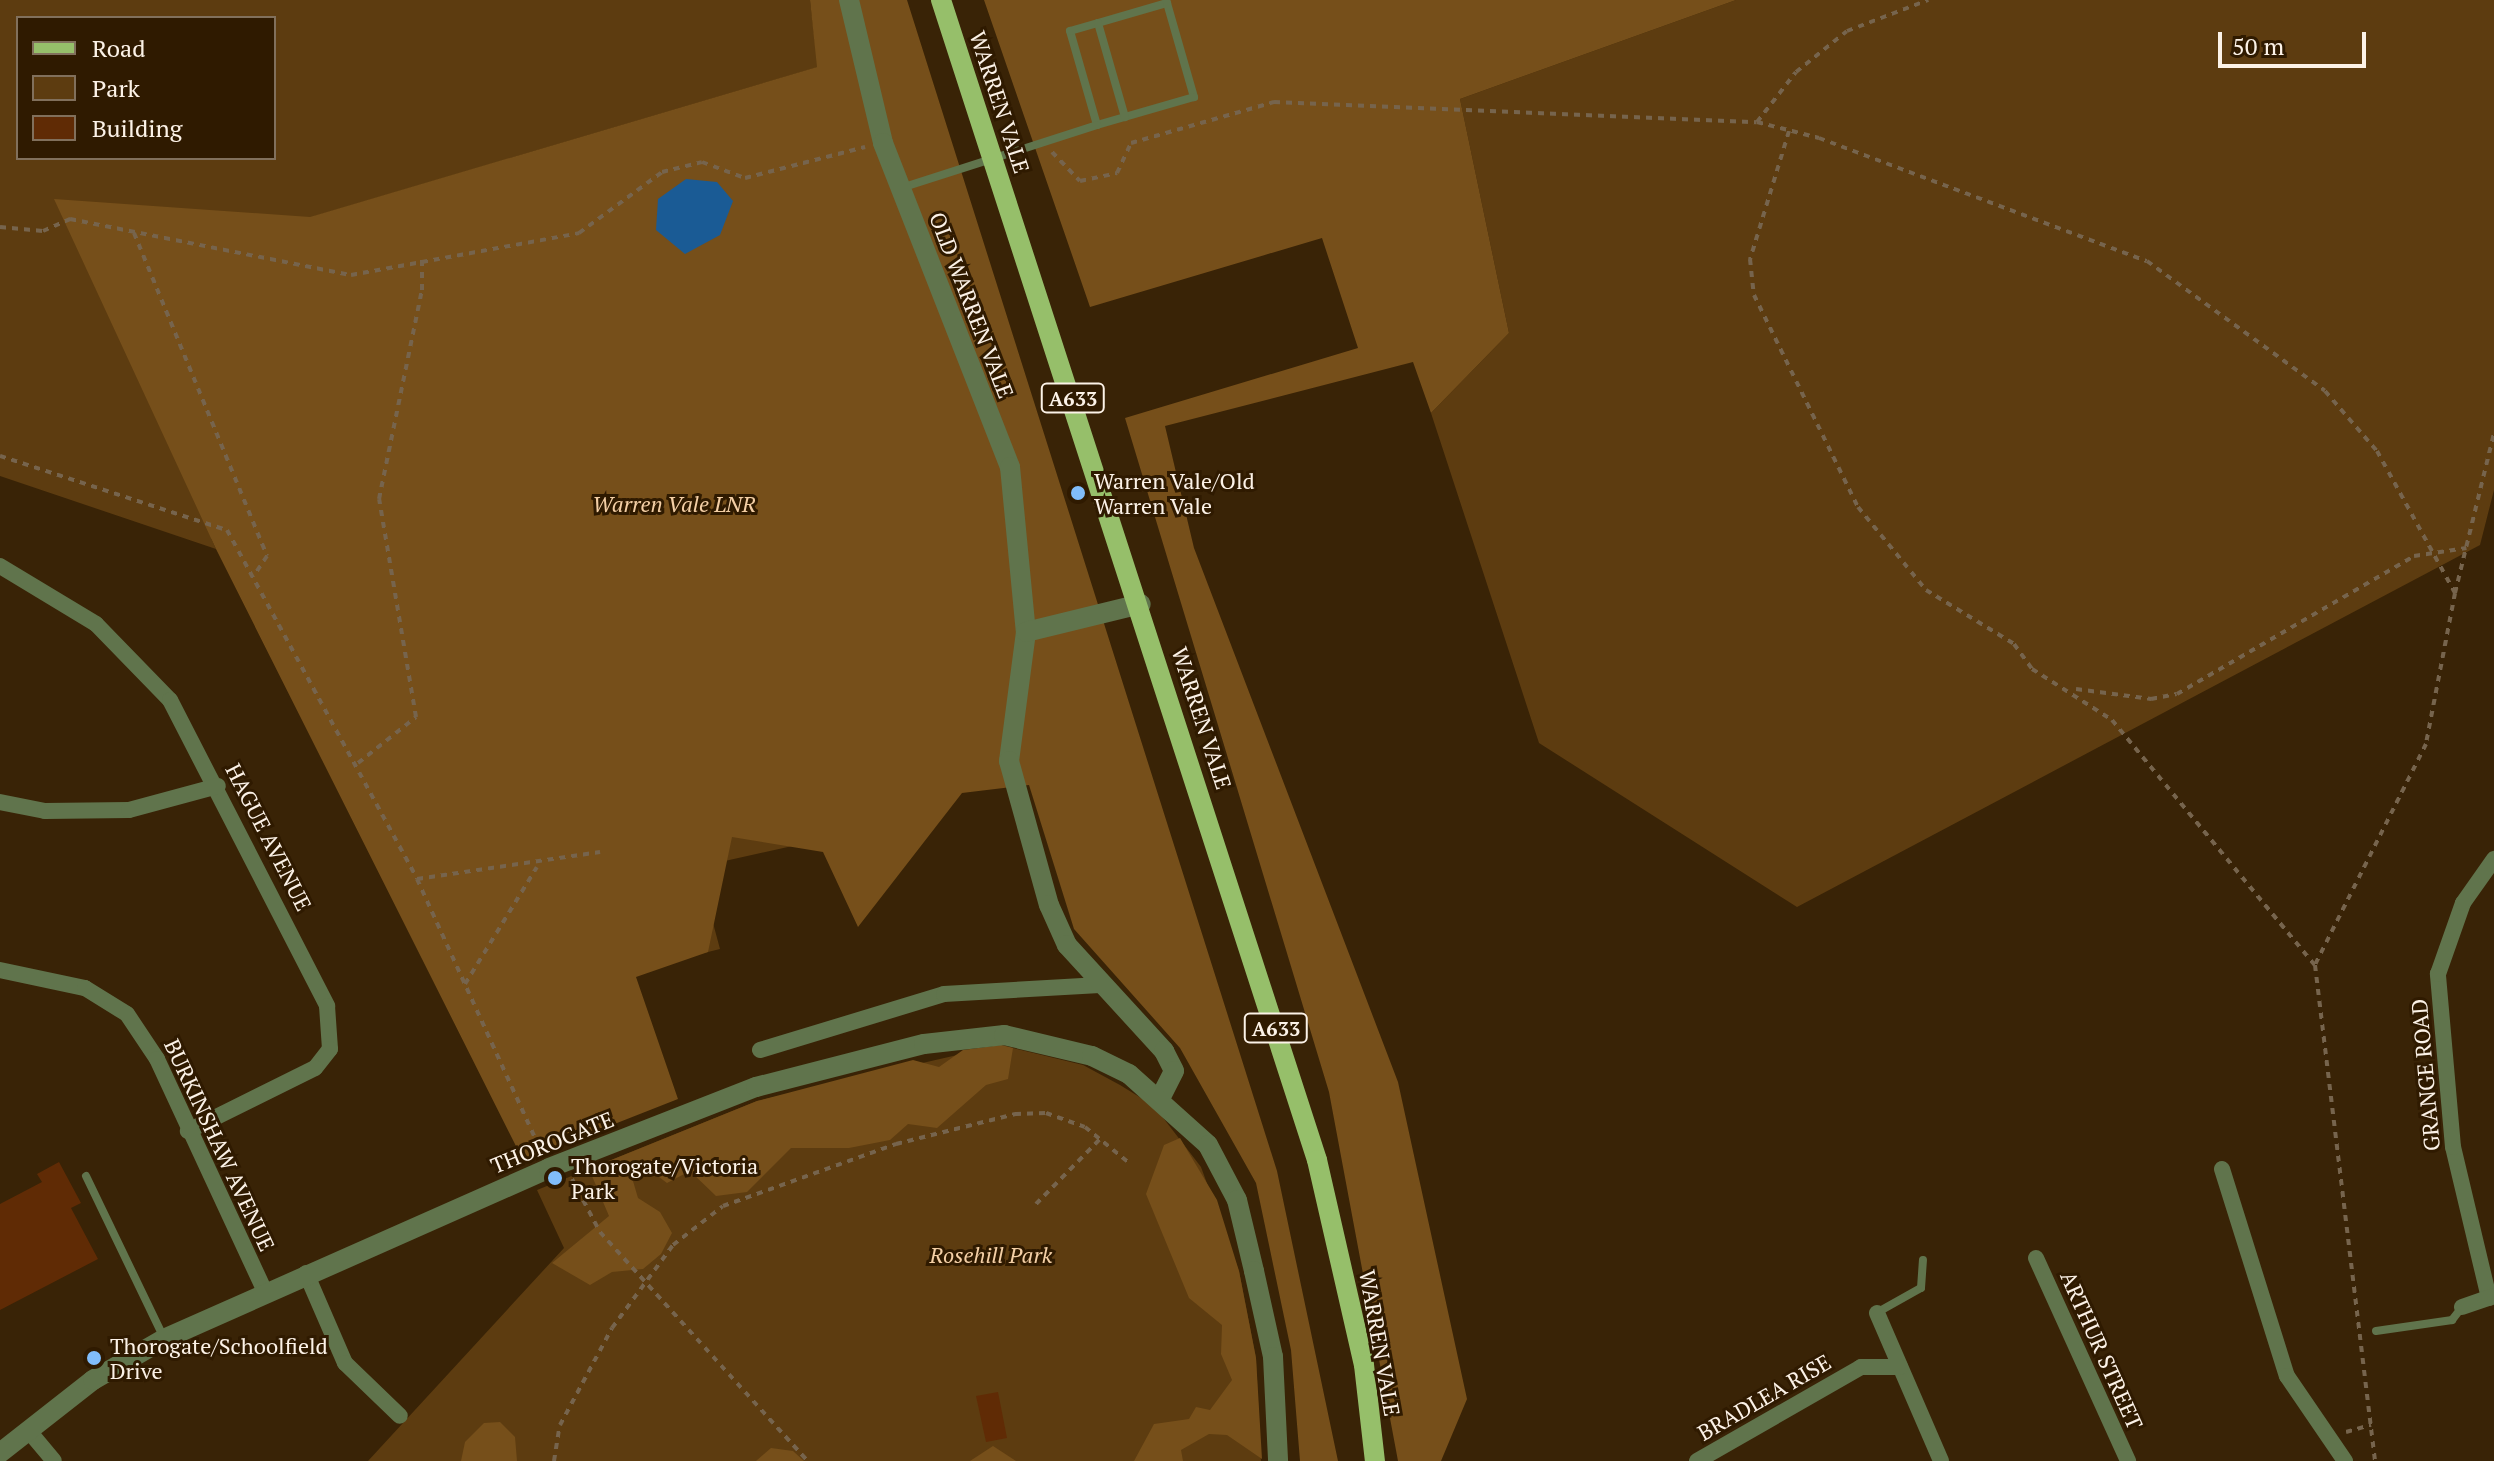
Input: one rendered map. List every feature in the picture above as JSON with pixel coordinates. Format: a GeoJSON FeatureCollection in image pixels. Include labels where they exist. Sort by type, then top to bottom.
{"type":"FeatureCollection","features":[{"type":"Feature","properties":{"kind":"main road","name":"WARREN VALE"},"geometry":{"type":"LineString","coordinates":[[941,0],[1141,604],[1317,1160],[1364,1365],[1375,1461]]}},
{"type":"Feature","properties":{"kind":"street","name":"OLD WARREN VALE"},"geometry":{"type":"LineString","coordinates":[[849,0],[883,143],[1010,467],[1026,632],[1009,761],[1049,905],[1067,945],[1100,985],[1164,1051],[1174,1071],[1161,1097]]}},
{"type":"Feature","properties":{"kind":"street","name":"HAGUE AVENUE"},"geometry":{"type":"LineString","coordinates":[[0,566],[55,594],[148,674],[218,786],[327,1006],[330,1049],[300,1077],[188,1131]]}},
{"type":"Feature","properties":{"kind":"street"},"geometry":{"type":"LineString","coordinates":[[1026,632],[1141,604]]}},
{"type":"Feature","properties":{"kind":"street"},"geometry":{"type":"LineString","coordinates":[[0,802],[45,811],[129,810],[218,786]]}},
{"type":"Feature","properties":{"kind":"street","name":"GRANGE ROAD"},"geometry":{"type":"LineString","coordinates":[[2462,1307],[2491,1297],[2453,1147],[2438,974],[2463,903],[2494,859]]}},
{"type":"Feature","properties":{"kind":"street","name":"BURKINSHAW AVENUE"},"geometry":{"type":"LineString","coordinates":[[0,970],[85,988],[127,1014],[188,1131],[265,1292]]}},
{"type":"Feature","properties":{"kind":"street"},"geometry":{"type":"LineString","coordinates":[[760,1050],[944,994],[1100,985]]}},
{"type":"Feature","properties":{"kind":"street","name":"THOROGATE"},"geometry":{"type":"LineString","coordinates":[[0,1453],[28,1430],[164,1339],[306,1273],[556,1166],[756,1087],[924,1044],[1004,1035],[1092,1056],[1161,1097]]}},
{"type":"Feature","properties":{"kind":"street"},"geometry":{"type":"LineString","coordinates":[[1161,1097],[1208,1145],[1237,1200],[1273,1357],[1278,1461]]}},
{"type":"Feature","properties":{"kind":"street"},"geometry":{"type":"LineString","coordinates":[[2222,1169],[2287,1376],[2345,1461]]}},
{"type":"Feature","properties":{"kind":"street","name":"ARTHUR STREET"},"geometry":{"type":"LineString","coordinates":[[2036,1258],[2128,1461]]}},
{"type":"Feature","properties":{"kind":"street"},"geometry":{"type":"LineString","coordinates":[[306,1273],[345,1363],[400,1416]]}},
{"type":"Feature","properties":{"kind":"street"},"geometry":{"type":"LineString","coordinates":[[1877,1313],[1941,1461]]}},
{"type":"Feature","properties":{"kind":"street","name":"BRADLEA RISE"},"geometry":{"type":"LineString","coordinates":[[1697,1461],[1861,1367],[1900,1367]]}},
{"type":"Feature","properties":{"kind":"street"},"geometry":{"type":"LineString","coordinates":[[28,1430],[54,1461]]}},
{"type":"Feature","properties":{"kind":"lane"},"geometry":{"type":"LineString","coordinates":[[901,188],[1194,97],[1167,3],[1070,31],[1097,125]]}},
{"type":"Feature","properties":{"kind":"lane"},"geometry":{"type":"LineString","coordinates":[[1098,23],[1125,117]]}},
{"type":"Feature","properties":{"kind":"lane"},"geometry":{"type":"LineString","coordinates":[[86,1176],[164,1339]]}},
{"type":"Feature","properties":{"kind":"lane"},"geometry":{"type":"LineString","coordinates":[[1877,1313],[1921,1288],[1923,1260]]}},
{"type":"Feature","properties":{"kind":"lane","name":"GRANGE ROAD"},"geometry":{"type":"LineString","coordinates":[[2376,1331],[2452,1320],[2462,1307]]}},
{"type":"Feature","properties":{"kind":"path"},"geometry":{"type":"LineString","coordinates":[[1757,122],[1796,72],[1847,31],[1928,0]]}},
{"type":"Feature","properties":{"kind":"path"},"geometry":{"type":"LineString","coordinates":[[1044,144],[1080,181],[1117,173],[1131,143],[1274,102],[1757,122],[1789,131],[2147,261],[2325,391],[2377,451],[2455,593]]}},
{"type":"Feature","properties":{"kind":"path"},"geometry":{"type":"LineString","coordinates":[[1789,131],[1750,259],[1754,295],[1858,507],[1926,590],[2014,644],[2032,669],[2074,689],[2112,720],[2315,965],[2375,1461]]}},
{"type":"Feature","properties":{"kind":"path"},"geometry":{"type":"LineString","coordinates":[[0,227],[43,231],[70,219],[351,275],[422,257],[579,233],[662,172],[702,162],[745,178],[883,143]]}},
{"type":"Feature","properties":{"kind":"path"},"geometry":{"type":"LineString","coordinates":[[134,233],[267,556],[254,575]]}},
{"type":"Feature","properties":{"kind":"path"},"geometry":{"type":"LineString","coordinates":[[358,763],[416,717],[379,499],[422,290],[422,257]]}},
{"type":"Feature","properties":{"kind":"path"},"geometry":{"type":"LineString","coordinates":[[2315,965],[2426,744],[2455,593],[2494,433]]}},
{"type":"Feature","properties":{"kind":"path"},"geometry":{"type":"LineString","coordinates":[[0,456],[227,530],[358,763],[556,1166],[600,1232],[808,1461]]}},
{"type":"Feature","properties":{"kind":"path"},"geometry":{"type":"LineString","coordinates":[[2074,689],[2151,699],[2177,694],[2414,556],[2435,557],[2466,548]]}},
{"type":"Feature","properties":{"kind":"path"},"geometry":{"type":"LineString","coordinates":[[417,879],[537,867],[600,852]]}},
{"type":"Feature","properties":{"kind":"path"},"geometry":{"type":"LineString","coordinates":[[465,984],[537,867]]}},
{"type":"Feature","properties":{"kind":"path"},"geometry":{"type":"LineString","coordinates":[[554,1461],[560,1425],[645,1282],[673,1245],[723,1206],[896,1144],[1015,1114],[1046,1113],[1100,1139],[1128,1162]]}},
{"type":"Feature","properties":{"kind":"path"},"geometry":{"type":"LineString","coordinates":[[1036,1204],[1100,1139]]}},
{"type":"Feature","properties":{"kind":"path"},"geometry":{"type":"LineString","coordinates":[[2328,1437],[2371,1425]]}},
{"type":"Feature","properties":{"kind":"green space"},"geometry":{"type":"Polygon","coordinates":[[[0,0],[810,0],[818,67],[315,216],[946,789],[824,839],[698,867],[720,949],[628,972],[211,538],[216,549],[0,476],[0,0]]]}},
{"type":"Feature","properties":{"kind":"green space","name":"Warren Vale LNR"},"geometry":{"type":"Polygon","coordinates":[[[810,0],[907,0],[1277,1171],[1338,1461],[1300,1461],[1291,1350],[1256,1183],[1180,1048],[1074,929],[1029,785],[962,793],[858,927],[823,852],[732,837],[708,952],[636,977],[678,1099],[523,1160],[216,549],[54,199],[310,217],[817,67],[810,0]]]}},
{"type":"Feature","properties":{"kind":"green space"},"geometry":{"type":"Polygon","coordinates":[[[984,0],[1736,0],[1460,99],[1509,333],[1431,413],[1413,362],[1165,426],[1194,548],[1398,1082],[1467,1399],[1441,1461],[1398,1461],[1329,1092],[1125,418],[1358,348],[1322,238],[1090,307],[984,0]]]}},
{"type":"Feature","properties":{"kind":"green space"},"geometry":{"type":"Polygon","coordinates":[[[1736,0],[2494,0],[2494,490],[2480,545],[1797,907],[1539,743],[1431,413],[1509,333],[1460,99],[1736,0]]]}},
{"type":"Feature","properties":{"kind":"green space","name":"Rosehill Park"},"geometry":{"type":"Polygon","coordinates":[[[1001,1045],[1083,1065],[1120,1085],[1154,1106],[1201,1167],[1239,1271],[1256,1358],[1261,1461],[368,1461],[564,1248],[537,1190],[757,1101],[1001,1045]]]}},
{"type":"Feature","properties":{"kind":"green space"},"geometry":{"type":"Polygon","coordinates":[[[1001,1045],[1013,1048],[1008,1079],[986,1085],[937,1128],[908,1124],[890,1140],[849,1148],[791,1148],[747,1192],[716,1196],[690,1171],[667,1183],[651,1171],[633,1181],[638,1198],[660,1212],[672,1233],[661,1254],[643,1269],[612,1272],[590,1285],[552,1263],[609,1216],[589,1169],[757,1101],[913,1060],[939,1067],[963,1050],[1001,1045]]]}},
{"type":"Feature","properties":{"kind":"green space"},"geometry":{"type":"Polygon","coordinates":[[[1180,1138],[1217,1200],[1239,1271],[1256,1358],[1262,1459],[1227,1435],[1209,1434],[1181,1450],[1183,1461],[1134,1461],[1154,1424],[1189,1419],[1196,1407],[1210,1410],[1232,1380],[1221,1354],[1222,1325],[1189,1298],[1146,1194],[1164,1145],[1180,1138]]]}},
{"type":"Feature","properties":{"kind":"green space"},"geometry":{"type":"Polygon","coordinates":[[[500,1422],[515,1437],[517,1461],[461,1461],[465,1442],[484,1423],[500,1422]]]}},
{"type":"Feature","properties":{"kind":"green space"},"geometry":{"type":"Polygon","coordinates":[[[993,1446],[1016,1461],[970,1461],[993,1446]]]}},
{"type":"Feature","properties":{"kind":"green space"},"geometry":{"type":"Polygon","coordinates":[[[771,1448],[793,1451],[804,1461],[756,1461],[771,1448]]]}},
{"type":"Feature","properties":{"kind":"water"},"geometry":{"type":"Polygon","coordinates":[[[686,179],[717,182],[733,201],[720,235],[685,254],[656,230],[658,199],[686,179]]]}},
{"type":"Feature","properties":{"kind":"building"},"geometry":{"type":"Polygon","coordinates":[[[59,1162],[81,1203],[71,1208],[98,1259],[0,1310],[0,1204],[42,1182],[37,1174],[59,1162]]]}},
{"type":"Feature","properties":{"kind":"building"},"geometry":{"type":"Polygon","coordinates":[[[998,1392],[1007,1438],[986,1442],[976,1396],[998,1392]]]}},
{"type":"Feature","properties":{"kind":"place","name":"Warren Vale/Old Warren Vale"},"geometry":{"type":"Point","coordinates":[1078,493]}},
{"type":"Feature","properties":{"kind":"place","name":"Thorogate/Victoria Park"},"geometry":{"type":"Point","coordinates":[555,1178]}},
{"type":"Feature","properties":{"kind":"place","name":"Thorogate/Schoolfield Drive"},"geometry":{"type":"Point","coordinates":[94,1358]}}]}
